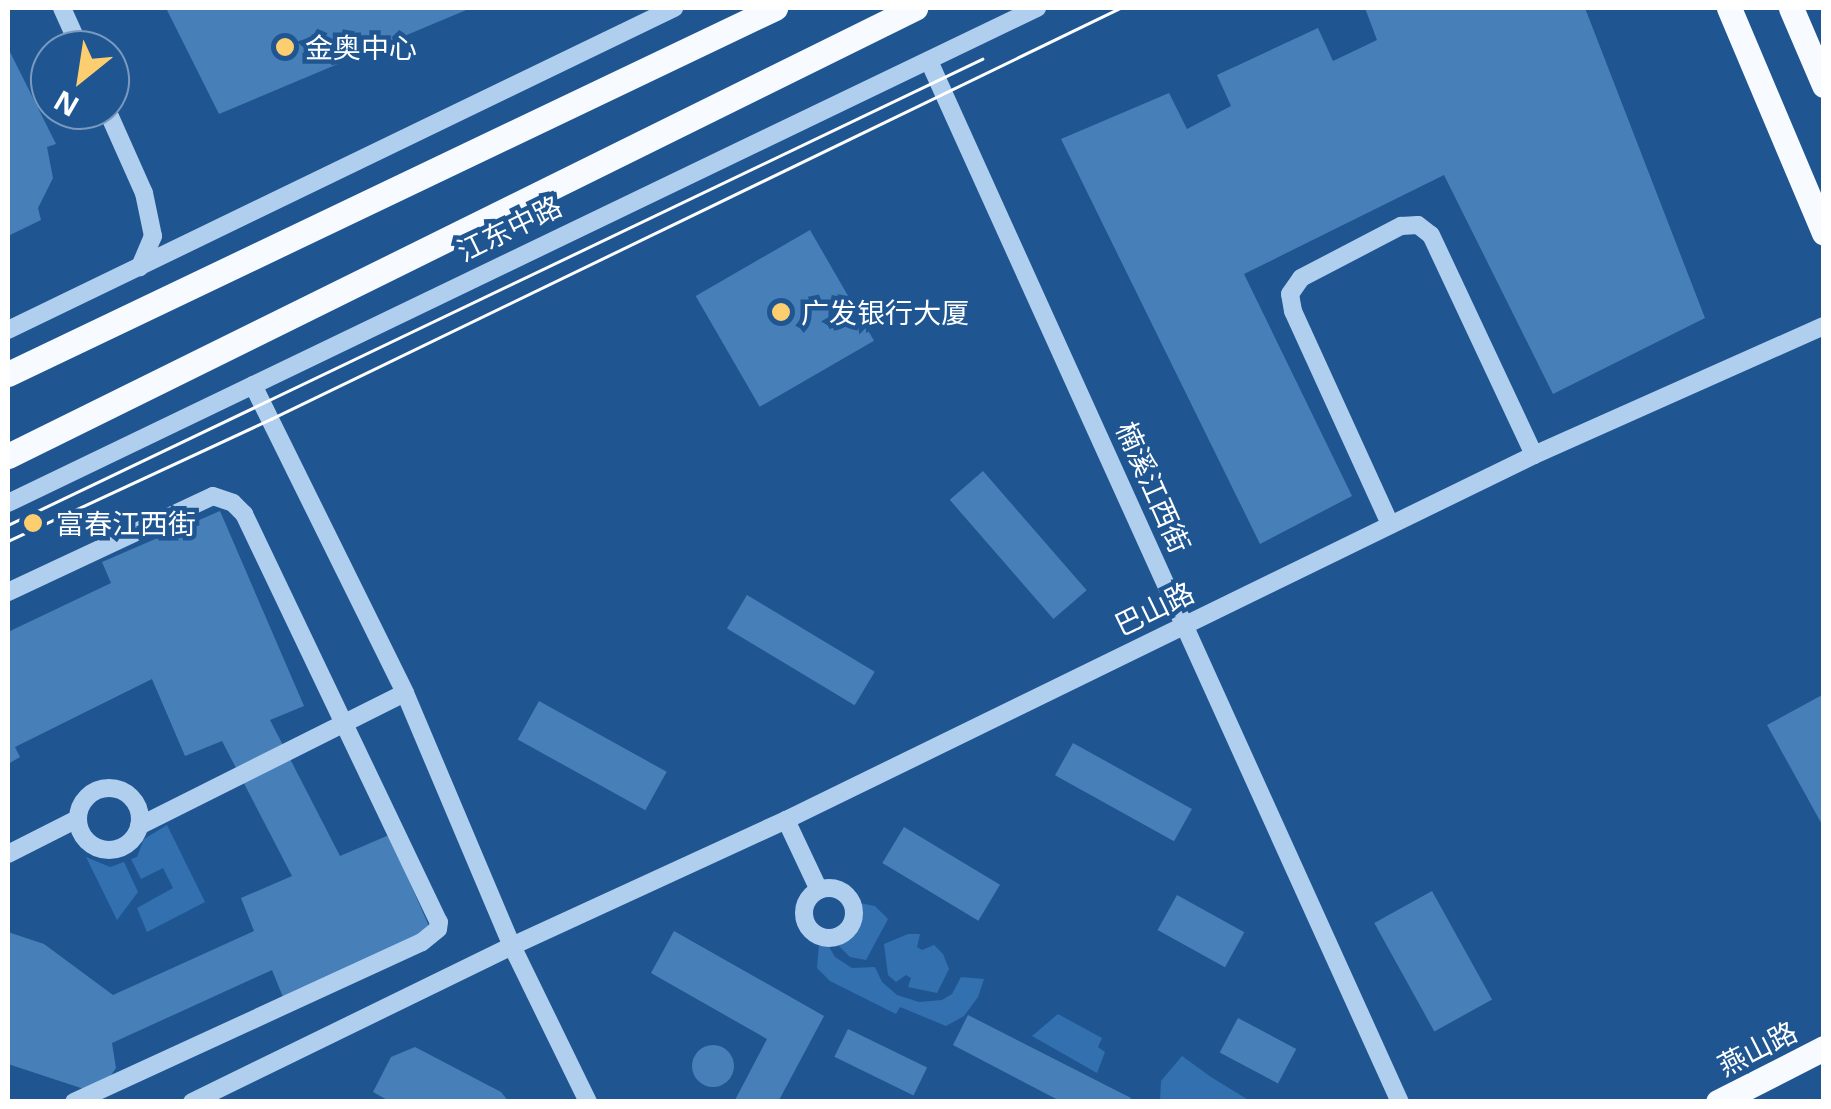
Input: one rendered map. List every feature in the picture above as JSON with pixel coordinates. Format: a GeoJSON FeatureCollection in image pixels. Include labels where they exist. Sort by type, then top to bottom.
{"type":"FeatureCollection","features":[{"type":"Feature","properties":{"kind":"main road"},"geometry":{"type":"LineString","coordinates":[[8,374],[775,8]]}},
{"type":"Feature","properties":{"kind":"main road","name":"江东中路"},"geometry":{"type":"LineString","coordinates":[[8,456],[916,8]]}},
{"type":"Feature","properties":{"kind":"main road"},"geometry":{"type":"LineString","coordinates":[[1728,8],[1824,233]]}},
{"type":"Feature","properties":{"kind":"main road"},"geometry":{"type":"LineString","coordinates":[[1790,8],[1824,86]]}},
{"type":"Feature","properties":{"kind":"main road","name":"燕山路"},"geometry":{"type":"LineString","coordinates":[[1718,1102],[1824,1048]]}},
{"type":"Feature","properties":{"kind":"street"},"geometry":{"type":"LineString","coordinates":[[8,330],[674,8]]}},
{"type":"Feature","properties":{"kind":"street","name":"江东中路"},"geometry":{"type":"LineString","coordinates":[[8,504],[1037,8]]}},
{"type":"Feature","properties":{"kind":"street","name":"楠溪江西街"},"geometry":{"type":"LineString","coordinates":[[929,61],[1400,1102]]}},
{"type":"Feature","properties":{"kind":"street"},"geometry":{"type":"LineString","coordinates":[[116,130],[144,194],[153,236],[140,267]]}},
{"type":"Feature","properties":{"kind":"street"},"geometry":{"type":"LineString","coordinates":[[1390,524],[1293,311],[1290,294],[1301,278],[1401,226],[1418,225],[1430,235],[1534,455]]}},
{"type":"Feature","properties":{"kind":"street","name":"巴山路"},"geometry":{"type":"LineString","coordinates":[[192,1102],[512,946],[786,820],[1534,455],[1824,326]]}},
{"type":"Feature","properties":{"kind":"street"},"geometry":{"type":"LineString","coordinates":[[253,384],[405,693],[512,946],[588,1102]]}},
{"type":"Feature","properties":{"kind":"street"},"geometry":{"type":"LineString","coordinates":[[8,592],[213,496],[222,496],[244,514],[438,922],[438,929],[422,942],[74,1102]]}},
{"type":"Feature","properties":{"kind":"street"},"geometry":{"type":"LineString","coordinates":[[77,819],[84,838],[100,849],[120,848],[139,826],[405,693]]}},
{"type":"Feature","properties":{"kind":"street"},"geometry":{"type":"LineString","coordinates":[[8,854],[77,819],[92,792],[112,788],[131,797],[139,826]]}},
{"type":"Feature","properties":{"kind":"street"},"geometry":{"type":"LineString","coordinates":[[786,820],[819,890]]}},
{"type":"Feature","properties":{"kind":"shaded area"},"geometry":{"type":"Polygon","coordinates":[[[167,825],[205,902],[147,932],[137,908],[173,888],[163,868],[141,879],[131,859],[137,857],[144,839],[167,825]]]}},
{"type":"Feature","properties":{"kind":"shaded area"},"geometry":{"type":"Polygon","coordinates":[[[86,857],[110,867],[124,862],[138,892],[117,920],[86,857]]]}},
{"type":"Feature","properties":{"kind":"shaded area"},"geometry":{"type":"Polygon","coordinates":[[[859,903],[875,906],[888,919],[866,960],[850,957],[838,945],[860,925],[859,903]]]}},
{"type":"Feature","properties":{"kind":"shaded area"},"geometry":{"type":"Polygon","coordinates":[[[908,934],[920,934],[917,947],[922,950],[934,945],[943,954],[949,969],[937,993],[908,987],[911,978],[906,975],[896,982],[888,975],[884,944],[908,934]]]}},
{"type":"Feature","properties":{"kind":"shaded area"},"geometry":{"type":"Polygon","coordinates":[[[819,944],[828,945],[835,957],[852,968],[875,967],[882,982],[897,995],[919,1002],[942,1000],[952,994],[961,977],[984,979],[978,997],[964,1016],[946,1026],[900,1007],[896,1014],[830,981],[817,968],[819,944]]]}},
{"type":"Feature","properties":{"kind":"shaded area"},"geometry":{"type":"Polygon","coordinates":[[[1058,1014],[1102,1038],[1098,1047],[1105,1052],[1097,1073],[1032,1036],[1058,1014]]]}},
{"type":"Feature","properties":{"kind":"shaded area"},"geometry":{"type":"Polygon","coordinates":[[[1182,1056],[1250,1101],[1160,1101],[1161,1081],[1182,1056]]]}},
{"type":"Feature","properties":{"kind":"building","name":"金奥中心"},"geometry":{"type":"Polygon","coordinates":[[[166,8],[471,8],[219,114],[166,8]]]}},
{"type":"Feature","properties":{"kind":"building"},"geometry":{"type":"Polygon","coordinates":[[[1365,8],[1585,8],[1705,318],[1553,394],[1444,175],[1244,274],[1352,496],[1260,544],[1061,139],[1169,93],[1187,129],[1231,106],[1217,75],[1318,28],[1333,61],[1377,40],[1365,8]]]}},
{"type":"Feature","properties":{"kind":"building"},"geometry":{"type":"Polygon","coordinates":[[[8,48],[30,92],[30,130],[49,130],[56,144],[47,147],[53,178],[38,208],[41,220],[8,236],[8,48]]]}},
{"type":"Feature","properties":{"kind":"building","name":"广发银行大厦"},"geometry":{"type":"Polygon","coordinates":[[[810,230],[874,341],[760,407],[696,296],[810,230]]]}},
{"type":"Feature","properties":{"kind":"building"},"geometry":{"type":"Polygon","coordinates":[[[983,471],[1087,590],[1053,619],[950,500],[983,471]]]}},
{"type":"Feature","properties":{"kind":"building"},"geometry":{"type":"Polygon","coordinates":[[[220,511],[304,706],[270,720],[340,856],[389,835],[432,933],[283,997],[272,970],[112,1043],[116,1068],[105,1084],[90,1091],[8,1064],[8,932],[44,944],[113,995],[254,931],[241,898],[292,876],[222,741],[185,756],[152,679],[15,747],[20,757],[8,764],[8,632],[111,583],[102,562],[220,511]]]}},
{"type":"Feature","properties":{"kind":"building"},"geometry":{"type":"Polygon","coordinates":[[[747,595],[875,672],[855,705],[727,628],[747,595]]]}},
{"type":"Feature","properties":{"kind":"building"},"geometry":{"type":"Polygon","coordinates":[[[1824,694],[1824,828],[1767,725],[1824,694]]]}},
{"type":"Feature","properties":{"kind":"building"},"geometry":{"type":"Polygon","coordinates":[[[539,701],[667,772],[645,810],[518,739],[539,701]]]}},
{"type":"Feature","properties":{"kind":"building"},"geometry":{"type":"Polygon","coordinates":[[[1073,743],[1192,809],[1174,841],[1055,775],[1073,743]]]}},
{"type":"Feature","properties":{"kind":"building"},"geometry":{"type":"Polygon","coordinates":[[[904,827],[1000,885],[978,921],[882,863],[904,827]]]}},
{"type":"Feature","properties":{"kind":"building"},"geometry":{"type":"Polygon","coordinates":[[[1432,891],[1492,999],[1434,1031],[1374,923],[1432,891]]]}},
{"type":"Feature","properties":{"kind":"building"},"geometry":{"type":"Polygon","coordinates":[[[1177,895],[1244,932],[1225,967],[1158,930],[1177,895]]]}},
{"type":"Feature","properties":{"kind":"building"},"geometry":{"type":"Polygon","coordinates":[[[674,931],[824,1016],[778,1102],[734,1102],[767,1039],[651,973],[674,931]]]}},
{"type":"Feature","properties":{"kind":"building"},"geometry":{"type":"Polygon","coordinates":[[[968,1015],[1131,1098],[1129,1102],[1062,1102],[953,1045],[968,1015]]]}},
{"type":"Feature","properties":{"kind":"building"},"geometry":{"type":"Polygon","coordinates":[[[1238,1018],[1296,1049],[1278,1083],[1220,1052],[1238,1018]]]}},
{"type":"Feature","properties":{"kind":"building"},"geometry":{"type":"Polygon","coordinates":[[[848,1029],[927,1068],[914,1095],[834,1057],[848,1029]]]}},
{"type":"Feature","properties":{"kind":"building"},"geometry":{"type":"Polygon","coordinates":[[[713,1045],[728,1051],[734,1066],[728,1081],[713,1087],[698,1081],[692,1066],[698,1051],[713,1045]]]}},
{"type":"Feature","properties":{"kind":"building"},"geometry":{"type":"Polygon","coordinates":[[[415,1047],[501,1092],[509,1102],[391,1102],[373,1092],[391,1057],[415,1047]]]}},
{"type":"Feature","properties":{"kind":"tram line"},"geometry":{"type":"LineString","coordinates":[[8,541],[271,419],[1120,8]]}},
{"type":"Feature","properties":{"kind":"tram line"},"geometry":{"type":"LineString","coordinates":[[8,525],[982,59]]}},
{"type":"Feature","properties":{"kind":"place","name":"金奥中心"},"geometry":{"type":"Point","coordinates":[285,47]}},
{"type":"Feature","properties":{"kind":"place","name":"广发银行大厦"},"geometry":{"type":"Point","coordinates":[781,312]}},
{"type":"Feature","properties":{"kind":"place","name":"富春江西街"},"geometry":{"type":"Point","coordinates":[33,523]}}]}
